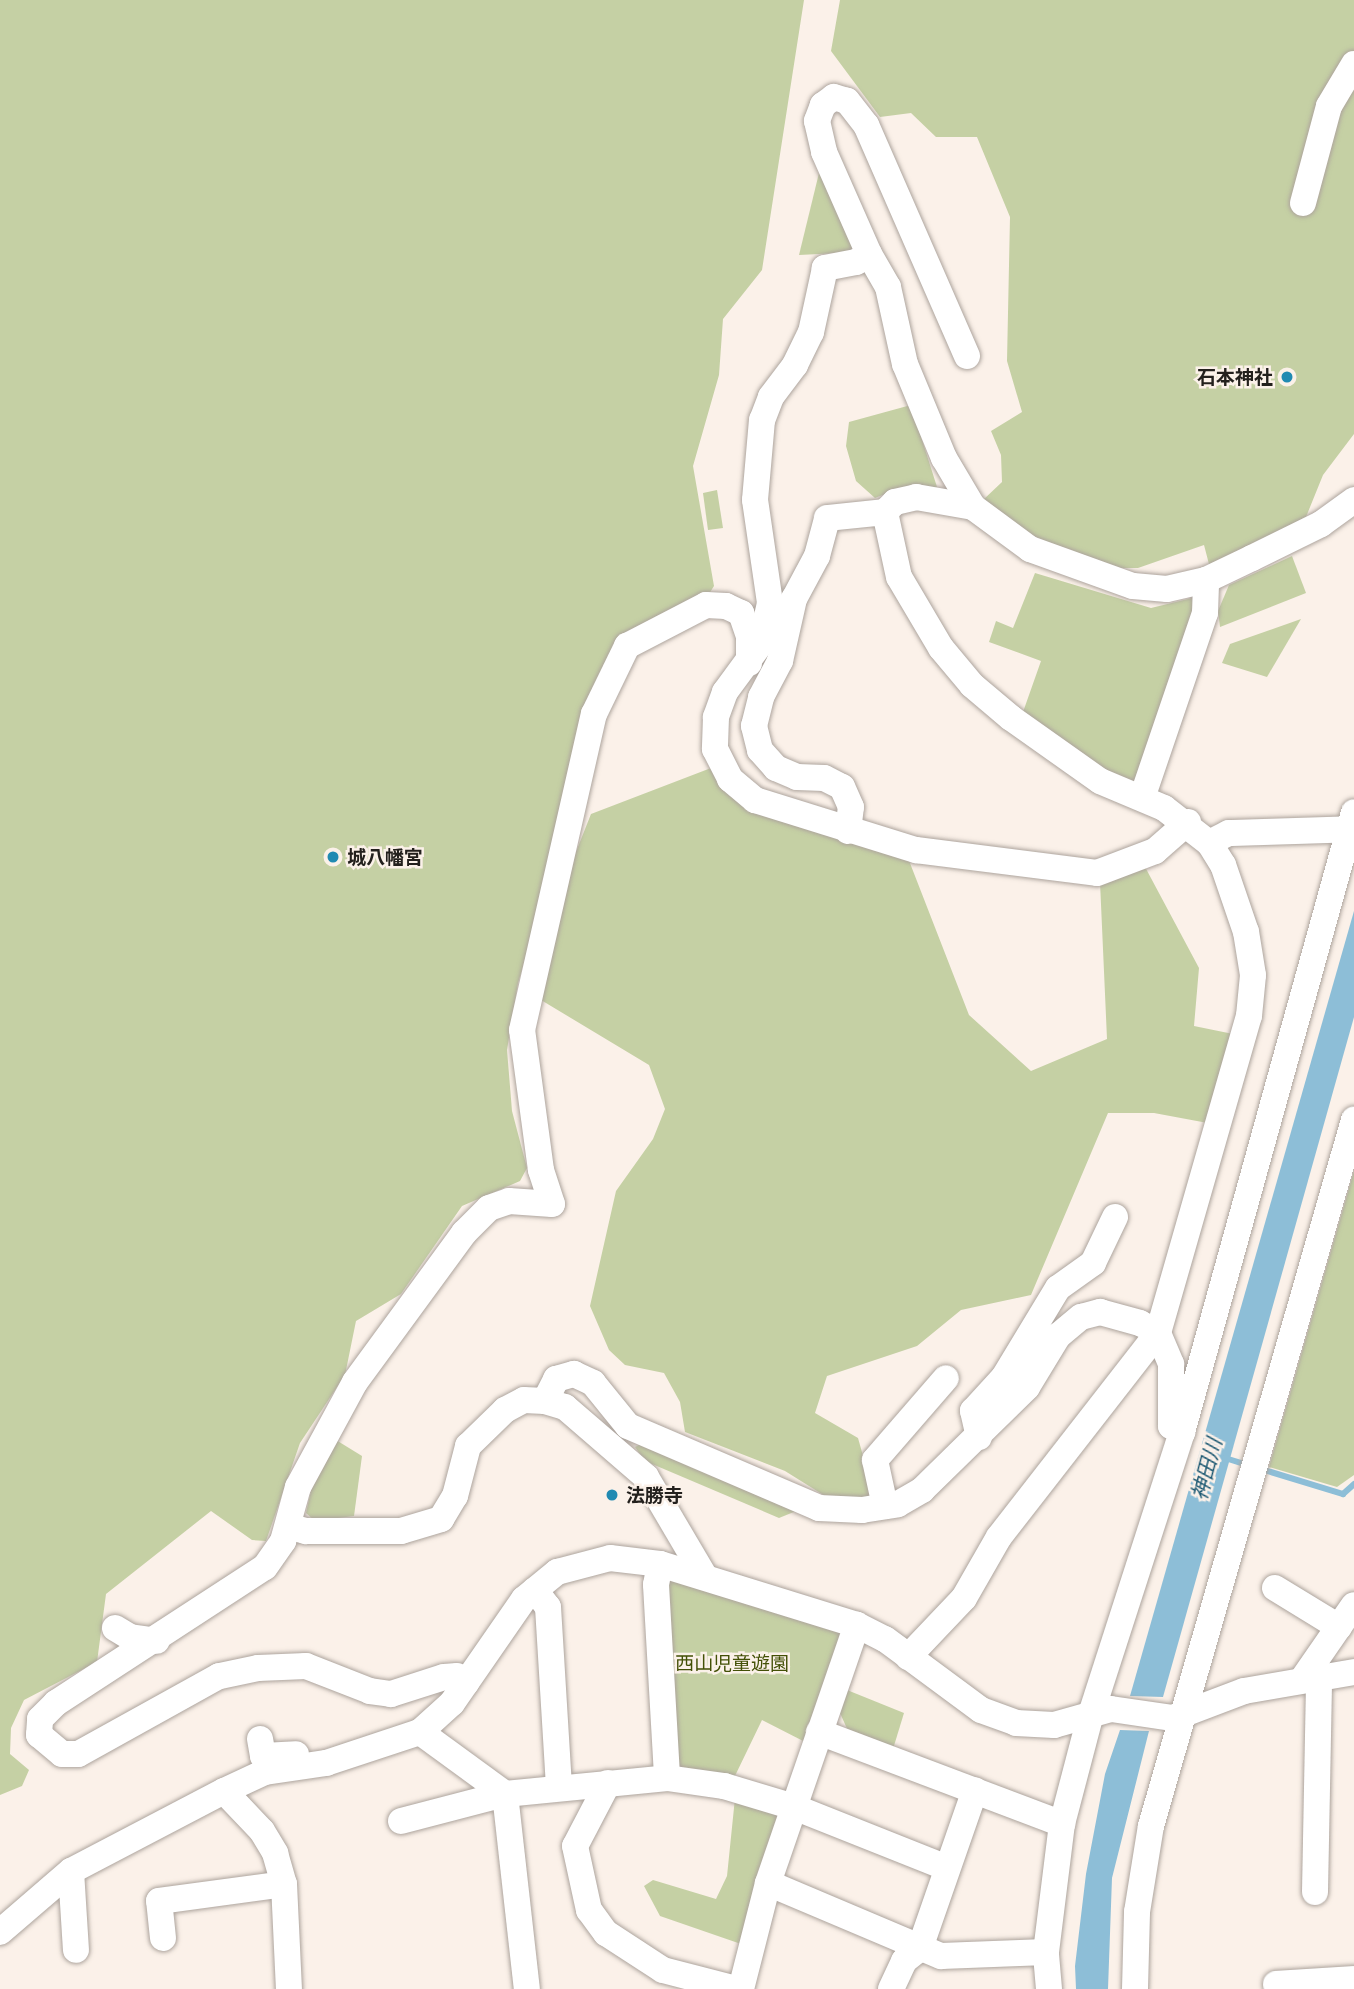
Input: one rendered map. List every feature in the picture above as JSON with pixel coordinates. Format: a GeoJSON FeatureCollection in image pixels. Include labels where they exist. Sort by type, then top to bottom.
{"type":"FeatureCollection","features":[{"type":"Feature","properties":{"kind":"street"},"geometry":{"type":"LineString","coordinates":[[1303,202],[1329,106],[1354,64]]}},
{"type":"Feature","properties":{"kind":"street"},"geometry":{"type":"LineString","coordinates":[[967,356],[866,125],[847,101],[834,97],[823,104],[817,121],[824,152],[869,254],[888,287],[915,397],[973,507],[1030,549],[1133,586],[1167,589],[1206,580],[1321,524],[1354,500]]}},
{"type":"Feature","properties":{"kind":"street"},"geometry":{"type":"LineString","coordinates":[[869,254],[856,262],[825,268],[811,332],[795,365],[771,397],[762,420],[755,500],[770,603],[761,643],[749,663],[725,692],[716,717],[715,749],[730,779],[755,800],[916,850],[1097,873],[1155,851],[1188,822]]}},
{"type":"Feature","properties":{"kind":"street"},"geometry":{"type":"LineString","coordinates":[[848,831],[852,807],[842,787],[824,778],[797,776],[776,768],[760,750],[754,726],[761,697],[780,661],[794,600],[817,556],[827,518],[885,512],[895,502],[916,497],[973,507]]}},
{"type":"Feature","properties":{"kind":"street"},"geometry":{"type":"LineString","coordinates":[[885,512],[899,577],[941,648],[972,685],[1100,781],[1142,797],[1188,822],[1209,843],[1223,865],[1246,932],[1253,975],[1249,1016],[1158,1333],[999,1537],[964,1598],[908,1657]]}},
{"type":"Feature","properties":{"kind":"street"},"geometry":{"type":"LineString","coordinates":[[1142,797],[1205,613],[1206,580]]}},
{"type":"Feature","properties":{"kind":"street"},"geometry":{"type":"LineString","coordinates":[[466,1683],[457,1676],[444,1677],[391,1694],[370,1691],[306,1666],[258,1668],[221,1675],[78,1754],[62,1754],[39,1735],[46,1711],[157,1641],[265,1567],[288,1527],[298,1487],[355,1382],[464,1233],[489,1208],[531,1200],[552,1204],[541,1170],[522,1030],[594,714],[627,646],[706,605],[726,606],[741,613],[749,636],[749,663]]}},
{"type":"Feature","properties":{"kind":"street"},"geometry":{"type":"LineString","coordinates":[[1049,1989],[1046,1952],[1062,1824],[1101,1713],[1352,824],[1229,834],[1209,843]]}},
{"type":"Feature","properties":{"kind":"street"},"geometry":{"type":"LineString","coordinates":[[1135,1989],[1137,1912],[1151,1826],[1178,1717],[1354,1120]]}},
{"type":"Feature","properties":{"kind":"street"},"geometry":{"type":"LineString","coordinates":[[979,1437],[974,1411],[1004,1377],[1058,1288],[1093,1263],[1115,1217]]}},
{"type":"Feature","properties":{"kind":"street"},"geometry":{"type":"LineString","coordinates":[[545,1401],[556,1379],[574,1374],[593,1383],[628,1426],[819,1508],[862,1510],[885,1506],[922,1490],[1027,1387],[1058,1336],[1081,1317],[1100,1312],[1140,1323],[1158,1333],[1171,1364],[1171,1426],[1182,1432]]}},
{"type":"Feature","properties":{"kind":"street"},"geometry":{"type":"LineString","coordinates":[[885,1506],[875,1460],[946,1378]]}},
{"type":"Feature","properties":{"kind":"street"},"geometry":{"type":"LineString","coordinates":[[288,1527],[306,1531],[401,1531],[441,1519],[455,1496],[468,1446],[505,1410],[524,1401],[545,1401],[565,1407],[646,1477],[705,1577]]}},
{"type":"Feature","properties":{"kind":"street"},"geometry":{"type":"LineString","coordinates":[[0,1933],[71,1871],[224,1791],[265,1772],[314,1765],[420,1732],[466,1683],[536,1590],[557,1572],[610,1559],[660,1564],[856,1625],[908,1657],[981,1710],[1016,1723],[1054,1725],[1101,1713],[1178,1717],[1244,1691],[1354,1672]]}},
{"type":"Feature","properties":{"kind":"street"},"geometry":{"type":"LineString","coordinates":[[660,1564],[656,1585],[667,1777]]}},
{"type":"Feature","properties":{"kind":"street"},"geometry":{"type":"LineString","coordinates":[[1275,1588],[1339,1627]]}},
{"type":"Feature","properties":{"kind":"street"},"geometry":{"type":"LineString","coordinates":[[536,1590],[548,1607],[559,1786]]}},
{"type":"Feature","properties":{"kind":"street"},"geometry":{"type":"LineString","coordinates":[[1315,1892],[1310,1679],[1354,1605]]}},
{"type":"Feature","properties":{"kind":"street"},"geometry":{"type":"LineString","coordinates":[[608,1783],[576,1846],[589,1910],[606,1933],[663,1970],[738,1989],[768,1883],[856,1625]]}},
{"type":"Feature","properties":{"kind":"street"},"geometry":{"type":"LineString","coordinates":[[115,1628],[130,1637],[157,1641]]}},
{"type":"Feature","properties":{"kind":"street"},"geometry":{"type":"LineString","coordinates":[[420,1732],[505,1794],[527,1989]]}},
{"type":"Feature","properties":{"kind":"street"},"geometry":{"type":"LineString","coordinates":[[819,1732],[1062,1824]]}},
{"type":"Feature","properties":{"kind":"street"},"geometry":{"type":"LineString","coordinates":[[260,1739],[263,1756],[309,1753],[314,1765]]}},
{"type":"Feature","properties":{"kind":"street"},"geometry":{"type":"LineString","coordinates":[[401,1821],[505,1794],[559,1786],[667,1777],[724,1786],[794,1807],[947,1868]]}},
{"type":"Feature","properties":{"kind":"street"},"geometry":{"type":"LineString","coordinates":[[891,1989],[904,1961],[920,1948],[975,1790]]}},
{"type":"Feature","properties":{"kind":"street"},"geometry":{"type":"LineString","coordinates":[[224,1791],[262,1830],[275,1853],[284,1884],[289,1989]]}},
{"type":"Feature","properties":{"kind":"street"},"geometry":{"type":"LineString","coordinates":[[71,1871],[76,1950]]}},
{"type":"Feature","properties":{"kind":"street"},"geometry":{"type":"LineString","coordinates":[[768,1883],[941,1956],[1046,1952]]}},
{"type":"Feature","properties":{"kind":"street"},"geometry":{"type":"LineString","coordinates":[[163,1938],[159,1900],[284,1884]]}},
{"type":"Feature","properties":{"kind":"street"},"geometry":{"type":"LineString","coordinates":[[1276,1984],[1354,1979]]}},
{"type":"Feature","properties":{"kind":"green space"},"geometry":{"type":"Polygon","coordinates":[[[0,0],[804,0],[762,270],[723,319],[719,375],[693,466],[714,586],[707,597],[624,634],[518,983],[507,1050],[512,1111],[527,1168],[520,1181],[462,1206],[401,1294],[356,1321],[345,1375],[300,1443],[266,1541],[252,1540],[211,1511],[106,1594],[97,1662],[24,1700],[11,1728],[10,1754],[29,1770],[22,1786],[0,1795],[0,0]]]}},
{"type":"Feature","properties":{"kind":"green space"},"geometry":{"type":"Polygon","coordinates":[[[840,0],[1354,0],[1354,434],[1323,475],[1306,517],[1210,568],[1204,545],[1138,568],[1109,568],[1046,547],[983,500],[1002,482],[1001,455],[991,431],[1022,412],[1007,361],[1010,217],[977,137],[936,137],[911,113],[880,117],[831,51],[840,0]]]}},
{"type":"Feature","properties":{"kind":"green space"},"geometry":{"type":"Polygon","coordinates":[[[819,173],[859,252],[799,255],[819,173]]]}},
{"type":"Feature","properties":{"kind":"green space"},"geometry":{"type":"Polygon","coordinates":[[[911,405],[937,487],[903,487],[875,498],[856,481],[846,446],[849,422],[911,405]]]}},
{"type":"Feature","properties":{"kind":"green space"},"geometry":{"type":"Polygon","coordinates":[[[717,490],[723,528],[708,530],[703,493],[717,490]]]}},
{"type":"Feature","properties":{"kind":"green space"},"geometry":{"type":"Polygon","coordinates":[[[1292,556],[1306,593],[1220,627],[1218,611],[1229,585],[1292,556]]]}},
{"type":"Feature","properties":{"kind":"green space"},"geometry":{"type":"Polygon","coordinates":[[[1035,573],[1151,608],[1196,597],[1198,612],[1138,790],[1091,768],[1023,712],[1041,661],[989,642],[996,621],[1013,628],[1035,573]]]}},
{"type":"Feature","properties":{"kind":"green space"},"geometry":{"type":"Polygon","coordinates":[[[1301,619],[1267,677],[1222,663],[1230,644],[1301,619]]]}},
{"type":"Feature","properties":{"kind":"green space"},"geometry":{"type":"Polygon","coordinates":[[[711,768],[908,858],[969,1015],[1031,1071],[1107,1039],[1100,882],[1144,865],[1199,968],[1194,1026],[1238,1035],[1213,1124],[1154,1113],[1108,1113],[1031,1295],[961,1310],[917,1346],[827,1376],[815,1413],[858,1438],[876,1502],[825,1496],[785,1471],[685,1432],[680,1402],[664,1373],[625,1365],[609,1350],[590,1306],[616,1191],[653,1139],[665,1109],[649,1065],[541,1000],[572,862],[591,814],[711,768]]]}},
{"type":"Feature","properties":{"kind":"green space"},"geometry":{"type":"Polygon","coordinates":[[[1354,1171],[1354,1475],[1337,1487],[1269,1467],[1354,1171]]]}},
{"type":"Feature","properties":{"kind":"green space"},"geometry":{"type":"Polygon","coordinates":[[[336,1440],[362,1456],[354,1516],[315,1521],[306,1513],[312,1486],[336,1440]]]}},
{"type":"Feature","properties":{"kind":"green space"},"geometry":{"type":"Polygon","coordinates":[[[643,1443],[806,1507],[779,1518],[645,1461],[635,1447],[643,1443]]]}},
{"type":"Feature","properties":{"kind":"green space","name":"西山児童遊園"},"geometry":{"type":"Polygon","coordinates":[[[664,1576],[847,1631],[809,1744],[762,1720],[733,1780],[672,1769],[664,1576]]]}},
{"type":"Feature","properties":{"kind":"green space"},"geometry":{"type":"Polygon","coordinates":[[[847,1690],[904,1713],[893,1749],[849,1733],[840,1713],[847,1690]]]}},
{"type":"Feature","properties":{"kind":"green space"},"geometry":{"type":"Polygon","coordinates":[[[735,1798],[784,1813],[741,1944],[660,1916],[644,1886],[653,1880],[716,1899],[727,1876],[735,1798]]]}},
{"type":"Feature","properties":{"kind":"water","name":"神田川"},"geometry":{"type":"Polygon","coordinates":[[[1354,911],[1354,1017],[1163,1697],[1130,1696],[1354,911]]]}},
{"type":"Feature","properties":{"kind":"water"},"geometry":{"type":"Polygon","coordinates":[[[1120,1730],[1149,1731],[1112,1878],[1108,1989],[1076,1989],[1075,1966],[1086,1874],[1105,1774],[1120,1730]]]}},
{"type":"Feature","properties":{"kind":"waterway","name":"神田川"},"geometry":{"type":"LineString","coordinates":[[1225,1458],[1248,1465]]}},
{"type":"Feature","properties":{"kind":"waterway"},"geometry":{"type":"LineString","coordinates":[[1261,1469],[1343,1494],[1354,1484]]}},
{"type":"Feature","properties":{"kind":"place","name":"石本神社"},"geometry":{"type":"Point","coordinates":[1287,377]}},
{"type":"Feature","properties":{"kind":"place","name":"城八幡宮"},"geometry":{"type":"Point","coordinates":[333,857]}},
{"type":"Feature","properties":{"kind":"place","name":"法勝寺"},"geometry":{"type":"Point","coordinates":[612,1495]}}]}
